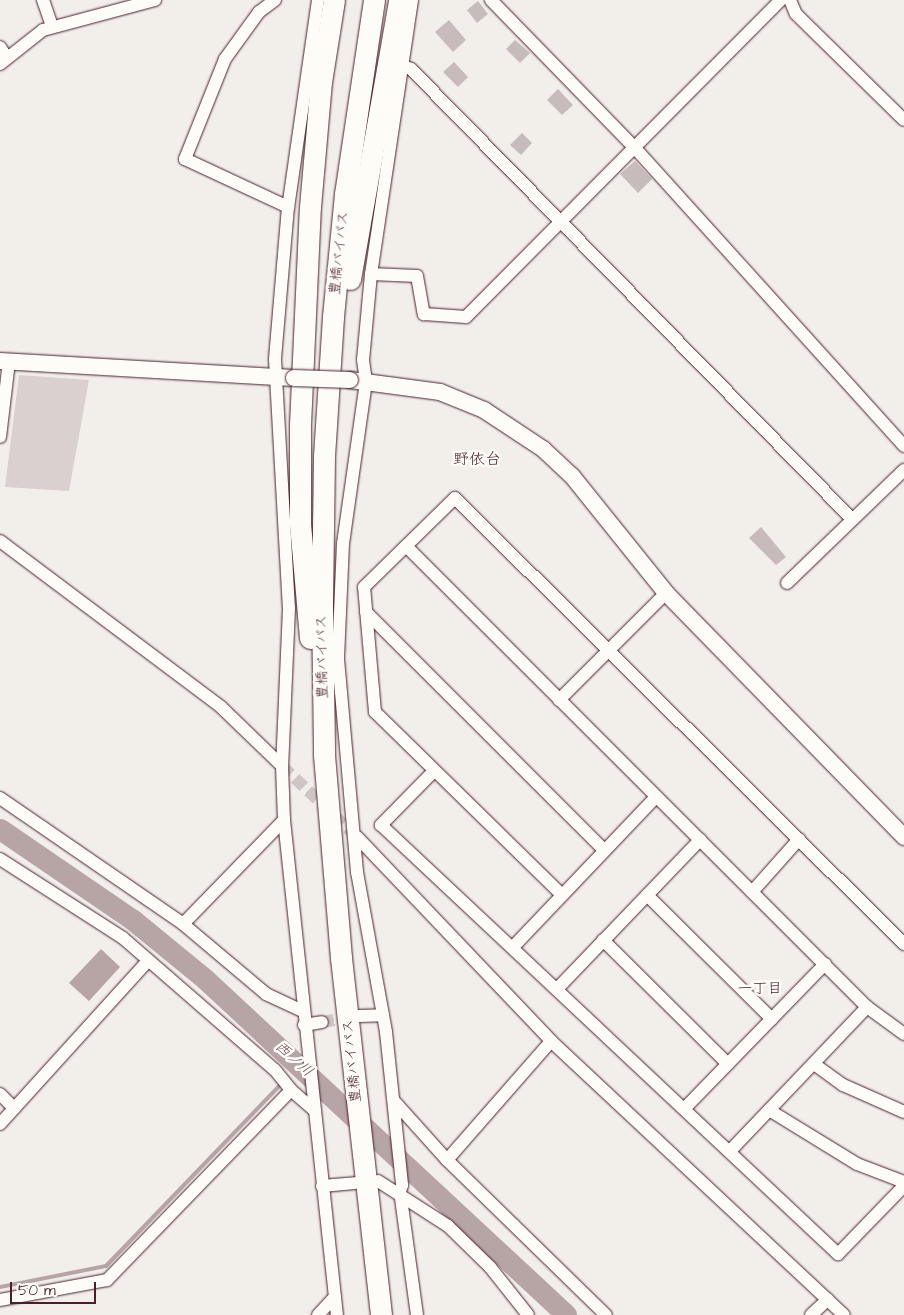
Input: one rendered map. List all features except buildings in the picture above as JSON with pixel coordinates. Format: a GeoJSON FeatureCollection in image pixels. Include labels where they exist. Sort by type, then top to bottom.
{"type":"FeatureCollection","features":[{"type":"Feature","properties":{"kind":"highway"},"geometry":{"type":"LineString","coordinates":[[324,755],[300,524],[300,425],[310,207],[321,82],[334,0]]}},
{"type":"Feature","properties":{"kind":"highway","name":"豊橋バイパス"},"geometry":{"type":"LineString","coordinates":[[374,0],[346,194],[333,318],[324,458],[324,755],[361,1144],[381,1315]]}},
{"type":"Feature","properties":{"kind":"highway"},"geometry":{"type":"LineString","coordinates":[[333,318],[348,288],[399,0]]}},
{"type":"Feature","properties":{"kind":"street"},"geometry":{"type":"LineString","coordinates":[[43,0],[52,26]]}},
{"type":"Feature","properties":{"kind":"street"},"geometry":{"type":"LineString","coordinates":[[2,56],[52,26],[109,6],[155,0]]}},
{"type":"Feature","properties":{"kind":"street"},"geometry":{"type":"LineString","coordinates":[[275,0],[259,12],[225,58],[185,159],[288,207]]}},
{"type":"Feature","properties":{"kind":"street"},"geometry":{"type":"LineString","coordinates":[[318,0],[278,290],[277,378],[289,608],[282,766],[284,820],[302,1011],[337,1315]]}},
{"type":"Feature","properties":{"kind":"street"},"geometry":{"type":"LineString","coordinates":[[412,0],[400,65],[370,274],[363,360],[358,381],[339,602],[342,731],[357,837],[358,872],[383,1015],[395,1106],[401,1188],[417,1315]]}},
{"type":"Feature","properties":{"kind":"street"},"geometry":{"type":"LineString","coordinates":[[491,0],[634,147],[904,446]]}},
{"type":"Feature","properties":{"kind":"street"},"geometry":{"type":"LineString","coordinates":[[370,274],[417,276],[424,314],[466,316],[781,0]]}},
{"type":"Feature","properties":{"kind":"street"},"geometry":{"type":"LineString","coordinates":[[790,0],[796,14],[904,120]]}},
{"type":"Feature","properties":{"kind":"street"},"geometry":{"type":"LineString","coordinates":[[400,65],[411,69],[852,519]]}},
{"type":"Feature","properties":{"kind":"street"},"geometry":{"type":"LineString","coordinates":[[0,437],[5,362],[358,381],[440,392],[519,430],[572,476],[666,593],[904,837]]}},
{"type":"Feature","properties":{"kind":"street"},"geometry":{"type":"LineString","coordinates":[[787,583],[904,470]]}},
{"type":"Feature","properties":{"kind":"street"},"geometry":{"type":"LineString","coordinates":[[562,895],[375,712],[364,587],[455,498],[904,944]]}},
{"type":"Feature","properties":{"kind":"street"},"geometry":{"type":"LineString","coordinates":[[0,540],[221,707],[282,766]]}},
{"type":"Feature","properties":{"kind":"street"},"geometry":{"type":"LineString","coordinates":[[406,546],[867,1007],[904,1034]]}},
{"type":"Feature","properties":{"kind":"street"},"geometry":{"type":"LineString","coordinates":[[559,700],[666,593]]}},
{"type":"Feature","properties":{"kind":"street"},"geometry":{"type":"LineString","coordinates":[[366,612],[604,850]]}},
{"type":"Feature","properties":{"kind":"street"},"geometry":{"type":"LineString","coordinates":[[434,771],[381,825],[838,1254],[904,1186]]}},
{"type":"Feature","properties":{"kind":"street"},"geometry":{"type":"LineString","coordinates":[[513,947],[656,797]]}},
{"type":"Feature","properties":{"kind":"street"},"geometry":{"type":"LineString","coordinates":[[0,798],[183,924],[266,994],[302,1011]]}},
{"type":"Feature","properties":{"kind":"street"},"geometry":{"type":"LineString","coordinates":[[183,924],[284,820]]}},
{"type":"Feature","properties":{"kind":"street"},"geometry":{"type":"LineString","coordinates":[[357,837],[551,1041],[844,1315]]}},
{"type":"Feature","properties":{"kind":"street"},"geometry":{"type":"LineString","coordinates":[[752,892],[799,839]]}},
{"type":"Feature","properties":{"kind":"street"},"geometry":{"type":"LineString","coordinates":[[557,989],[700,840]]}},
{"type":"Feature","properties":{"kind":"street"},"geometry":{"type":"LineString","coordinates":[[0,858],[123,938],[146,962],[276,1070],[291,1090],[313,1108]]}},
{"type":"Feature","properties":{"kind":"street"},"geometry":{"type":"LineString","coordinates":[[647,895],[772,1019]]}},
{"type":"Feature","properties":{"kind":"street"},"geometry":{"type":"LineString","coordinates":[[603,940],[728,1064]]}},
{"type":"Feature","properties":{"kind":"street"},"geometry":{"type":"LineString","coordinates":[[0,1124],[146,962]]}},
{"type":"Feature","properties":{"kind":"street"},"geometry":{"type":"LineString","coordinates":[[684,1108],[825,964]]}},
{"type":"Feature","properties":{"kind":"street"},"geometry":{"type":"LineString","coordinates":[[730,1151],[867,1007]]}},
{"type":"Feature","properties":{"kind":"street"},"geometry":{"type":"LineString","coordinates":[[359,1016],[383,1015]]}},
{"type":"Feature","properties":{"kind":"street"},"geometry":{"type":"LineString","coordinates":[[304,1025],[322,1022]]}},
{"type":"Feature","properties":{"kind":"street"},"geometry":{"type":"LineString","coordinates":[[447,1160],[551,1041]]}},
{"type":"Feature","properties":{"kind":"street"},"geometry":{"type":"LineString","coordinates":[[814,1064],[843,1085],[904,1112]]}},
{"type":"Feature","properties":{"kind":"street"},"geometry":{"type":"LineString","coordinates":[[0,1300],[107,1280],[291,1090]]}},
{"type":"Feature","properties":{"kind":"street"},"geometry":{"type":"LineString","coordinates":[[0,1094],[14,1108]]}},
{"type":"Feature","properties":{"kind":"street"},"geometry":{"type":"LineString","coordinates":[[395,1106],[447,1160],[606,1315]]}},
{"type":"Feature","properties":{"kind":"street"},"geometry":{"type":"LineString","coordinates":[[769,1110],[857,1164],[904,1182]]}},
{"type":"Feature","properties":{"kind":"street"},"geometry":{"type":"LineString","coordinates":[[378,1181],[401,1188],[448,1226],[490,1267],[528,1315]]}},
{"type":"Feature","properties":{"kind":"street"},"geometry":{"type":"LineString","coordinates":[[322,1186],[355,1183]]}},
{"type":"Feature","properties":{"kind":"street"},"geometry":{"type":"LineString","coordinates":[[318,1315],[335,1297]]}},
{"type":"Feature","properties":{"kind":"street"},"geometry":{"type":"LineString","coordinates":[[811,1315],[828,1299]]}},
{"type":"Feature","properties":{"kind":"shaded area"},"geometry":{"type":"Polygon","coordinates":[[[19,375],[89,380],[69,491],[5,487],[19,375]]]}},
{"type":"Feature","properties":{"kind":"shaded area"},"geometry":{"type":"Polygon","coordinates":[[[101,949],[120,967],[89,1001],[69,983],[101,949]]]}},
{"type":"Feature","properties":{"kind":"waterway","name":"西ノ川"},"geometry":{"type":"LineString","coordinates":[[0,829],[133,920],[205,979],[566,1315]]}},
{"type":"Feature","properties":{"kind":"waterway"},"geometry":{"type":"LineString","coordinates":[[0,1287],[106,1266],[279,1086]]}},
{"type":"Feature","properties":{"kind":"tunnel"},"geometry":{"type":"LineString","coordinates":[[282,766],[357,837]]}},
{"type":"Feature","properties":{"kind":"tunnel"},"geometry":{"type":"LineString","coordinates":[[322,1022],[354,1017]]}},
{"type":"Feature","properties":{"kind":"district","name":"野依台"},"geometry":{"type":"Point","coordinates":[477,459]}},
{"type":"Feature","properties":{"kind":"district","name":"一丁目"},"geometry":{"type":"Point","coordinates":[760,989]}}]}
